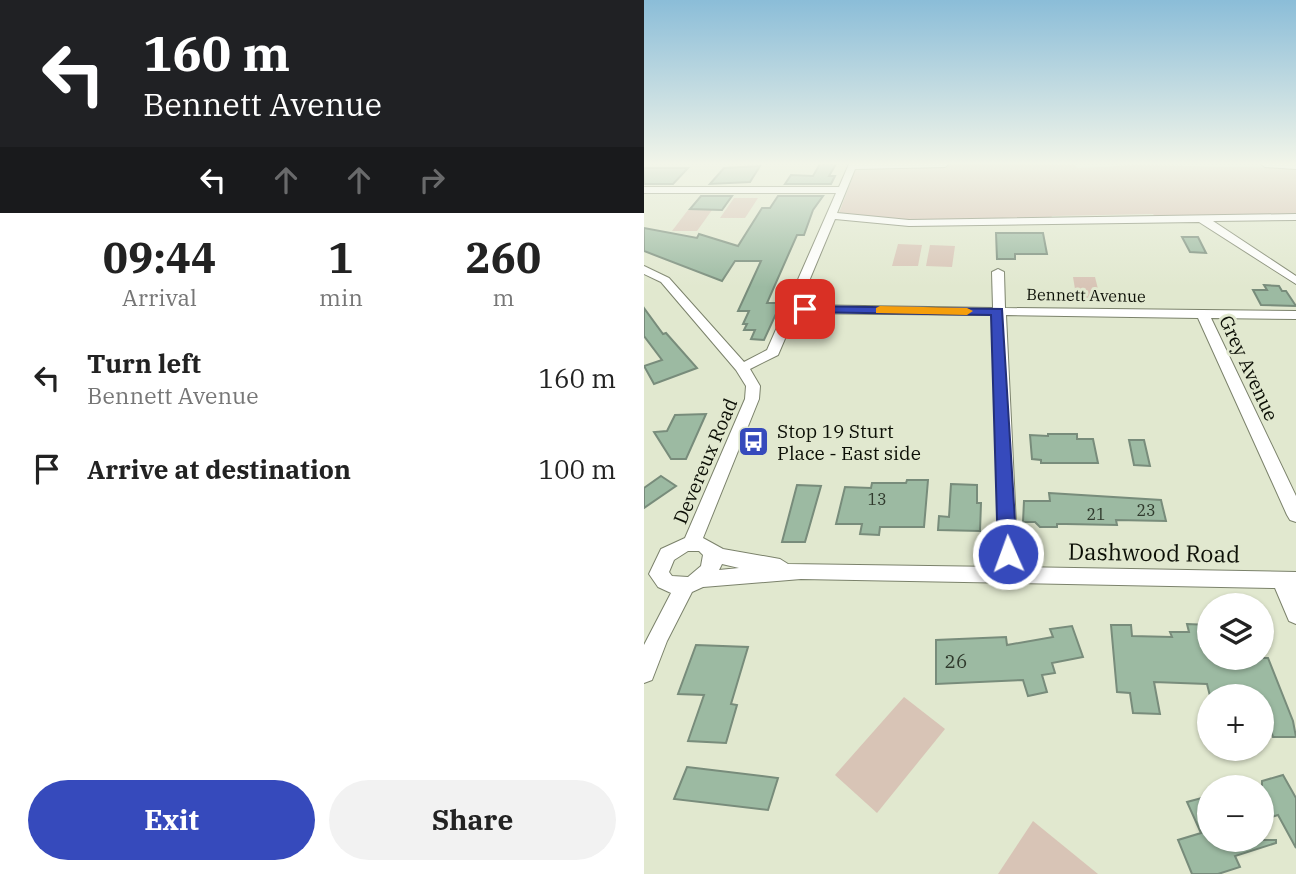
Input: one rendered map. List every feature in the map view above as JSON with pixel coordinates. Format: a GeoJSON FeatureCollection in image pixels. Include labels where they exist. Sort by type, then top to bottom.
{"type":"FeatureCollection","features":[{"type":"Feature","properties":{"kind":"street"},"geometry":{"type":"LineString","coordinates":[[742,368],[773,352],[835,205]]}},
{"type":"Feature","properties":{"kind":"street"},"geometry":{"type":"LineString","coordinates":[[830,216],[909,223],[1296,217]]}},
{"type":"Feature","properties":{"kind":"street"},"geometry":{"type":"LineString","coordinates":[[1202,219],[1250,248],[1296,281]]}},
{"type":"Feature","properties":{"kind":"street","name":"Devereux Road"},"geometry":{"type":"LineString","coordinates":[[644,269],[665,280],[680,295],[742,368],[753,386],[752,399],[691,544]]}},
{"type":"Feature","properties":{"kind":"street"},"geometry":{"type":"LineString","coordinates":[[998,272],[997,312],[1009,575]]}},
{"type":"Feature","properties":{"kind":"street","name":"Bennett Avenue"},"geometry":{"type":"LineString","coordinates":[[791,309],[1296,315]]}},
{"type":"Feature","properties":{"kind":"street","name":"Grey Avenue"},"geometry":{"type":"LineString","coordinates":[[1203,315],[1296,514]]}},
{"type":"Feature","properties":{"kind":"street"},"geometry":{"type":"LineString","coordinates":[[691,544],[703,545],[713,554],[801,571],[675,586],[662,580],[652,568],[674,549],[691,544]]}},
{"type":"Feature","properties":{"kind":"street"},"geometry":{"type":"LineString","coordinates":[[644,673],[657,639],[693,582],[712,566],[713,554]]}},
{"type":"Feature","properties":{"kind":"street","name":"Dashwood Road"},"geometry":{"type":"LineString","coordinates":[[801,571],[1289,580]]}},
{"type":"Feature","properties":{"kind":"street"},"geometry":{"type":"LineString","coordinates":[[1289,580],[1296,615]]}},
{"type":"Feature","properties":{"kind":"shaded area"},"geometry":{"type":"Polygon","coordinates":[[[729,205],[754,205],[745,218],[720,218],[729,205]]]}},
{"type":"Feature","properties":{"kind":"shaded area"},"geometry":{"type":"Polygon","coordinates":[[[842,205],[1296,205],[1296,214],[1156,218],[1153,214],[1052,216],[1050,219],[910,220],[839,213],[842,205]]]}},
{"type":"Feature","properties":{"kind":"shaded area"},"geometry":{"type":"Polygon","coordinates":[[[688,210],[712,210],[697,231],[672,231],[688,210]]]}},
{"type":"Feature","properties":{"kind":"shaded area"},"geometry":{"type":"Polygon","coordinates":[[[898,244],[922,245],[918,266],[892,266],[898,244]]]}},
{"type":"Feature","properties":{"kind":"shaded area"},"geometry":{"type":"Polygon","coordinates":[[[930,245],[955,246],[952,267],[926,266],[930,245]]]}},
{"type":"Feature","properties":{"kind":"shaded area"},"geometry":{"type":"Polygon","coordinates":[[[1073,277],[1095,277],[1101,301],[1077,301],[1073,277]]]}},
{"type":"Feature","properties":{"kind":"shaded area"},"geometry":{"type":"Polygon","coordinates":[[[904,697],[945,729],[877,813],[835,775],[904,697]]]}},
{"type":"Feature","properties":{"kind":"shaded area"},"geometry":{"type":"Polygon","coordinates":[[[1033,821],[1098,874],[998,874],[1033,821]]]}},
{"type":"Feature","properties":{"kind":"building"},"geometry":{"type":"Polygon","coordinates":[[[694,205],[726,205],[722,210],[690,209],[694,205]]]}},
{"type":"Feature","properties":{"kind":"building"},"geometry":{"type":"Polygon","coordinates":[[[772,205],[817,205],[804,235],[797,235],[767,303],[781,303],[764,340],[751,339],[755,330],[744,330],[747,324],[743,324],[749,311],[738,311],[761,261],[735,261],[722,281],[644,251],[644,228],[697,238],[699,234],[738,246],[762,208],[770,208],[772,205]]]}},
{"type":"Feature","properties":{"kind":"building"},"geometry":{"type":"Polygon","coordinates":[[[996,233],[1043,233],[1047,254],[1015,254],[1015,259],[997,259],[996,233]]]}},
{"type":"Feature","properties":{"kind":"building"},"geometry":{"type":"Polygon","coordinates":[[[1182,237],[1198,237],[1206,253],[1190,252],[1182,237]]]}},
{"type":"Feature","properties":{"kind":"building"},"geometry":{"type":"Polygon","coordinates":[[[1264,285],[1279,286],[1296,306],[1261,305],[1253,290],[1267,290],[1264,285]]]}},
{"type":"Feature","properties":{"kind":"building"},"geometry":{"type":"Polygon","coordinates":[[[644,308],[663,334],[666,333],[697,368],[654,384],[644,366],[662,360],[644,336],[644,308]]]}},
{"type":"Feature","properties":{"kind":"building"},"geometry":{"type":"Polygon","coordinates":[[[706,414],[686,459],[671,459],[654,432],[667,431],[675,415],[706,414]]]}},
{"type":"Feature","properties":{"kind":"building"},"geometry":{"type":"Polygon","coordinates":[[[1077,434],[1077,439],[1093,439],[1098,463],[1041,463],[1041,460],[1032,459],[1030,435],[1077,434]]]}},
{"type":"Feature","properties":{"kind":"building"},"geometry":{"type":"Polygon","coordinates":[[[1129,440],[1144,440],[1150,466],[1134,465],[1129,440]]]}},
{"type":"Feature","properties":{"kind":"building"},"geometry":{"type":"Polygon","coordinates":[[[661,476],[676,486],[644,508],[644,488],[661,476]]]}},
{"type":"Feature","properties":{"kind":"building"},"geometry":{"type":"Polygon","coordinates":[[[907,480],[928,480],[924,527],[880,527],[879,535],[860,534],[862,524],[836,524],[845,487],[871,488],[872,483],[906,483],[907,480]]]}},
{"type":"Feature","properties":{"kind":"building"},"geometry":{"type":"Polygon","coordinates":[[[951,484],[977,485],[977,503],[981,503],[980,531],[938,530],[939,516],[949,517],[951,484]]]}},
{"type":"Feature","properties":{"kind":"building"},"geometry":{"type":"Polygon","coordinates":[[[797,485],[821,486],[805,542],[782,542],[797,485]]]}},
{"type":"Feature","properties":{"kind":"building"},"geometry":{"type":"Polygon","coordinates":[[[1049,493],[1161,500],[1166,521],[1116,520],[1117,525],[1057,524],[1057,527],[1040,527],[1035,522],[1023,522],[1024,501],[1050,501],[1049,493]]]}},
{"type":"Feature","properties":{"kind":"building"},"geometry":{"type":"Polygon","coordinates":[[[1187,624],[1197,624],[1197,670],[1273,670],[1293,721],[1296,737],[1274,737],[1274,684],[1154,682],[1160,714],[1133,713],[1130,693],[1117,692],[1111,625],[1131,625],[1132,636],[1172,637],[1170,632],[1189,632],[1187,624]]]}},
{"type":"Feature","properties":{"kind":"building"},"geometry":{"type":"Polygon","coordinates":[[[1072,626],[1083,657],[1052,663],[1055,673],[1042,675],[1047,692],[1028,696],[1023,680],[936,684],[936,640],[1006,637],[1007,645],[1053,637],[1050,629],[1072,626]]]}},
{"type":"Feature","properties":{"kind":"building"},"geometry":{"type":"Polygon","coordinates":[[[696,645],[748,647],[731,704],[737,705],[726,743],[688,741],[704,695],[678,694],[696,645]]]}},
{"type":"Feature","properties":{"kind":"building"},"geometry":{"type":"Polygon","coordinates":[[[687,767],[778,778],[768,810],[674,799],[687,767]]]}},
{"type":"Feature","properties":{"kind":"building"},"geometry":{"type":"Polygon","coordinates":[[[1283,775],[1296,798],[1296,848],[1278,815],[1274,816],[1274,778],[1283,775]]]}},
{"type":"Feature","properties":{"kind":"building"},"geometry":{"type":"Polygon","coordinates":[[[1197,799],[1197,824],[1187,802],[1197,799]]]}},
{"type":"Feature","properties":{"kind":"building"},"geometry":{"type":"Polygon","coordinates":[[[1197,834],[1197,852],[1248,852],[1235,856],[1240,867],[1218,874],[1192,874],[1178,840],[1197,834]]]}},
{"type":"Feature","properties":{"kind":"slow traffic"},"geometry":{"type":"LineString","coordinates":[[880,310],[967,311]]}},
{"type":"Feature","properties":{"kind":"place","name":"Stop 19 Sturt Place - East side"},"geometry":{"type":"Point","coordinates":[754,442]}},
{"type":"Feature","properties":{"kind":"route"},"geometry":{"type":"LineString","coordinates":[[805,309],[997,312],[1008,554]]}}]}
